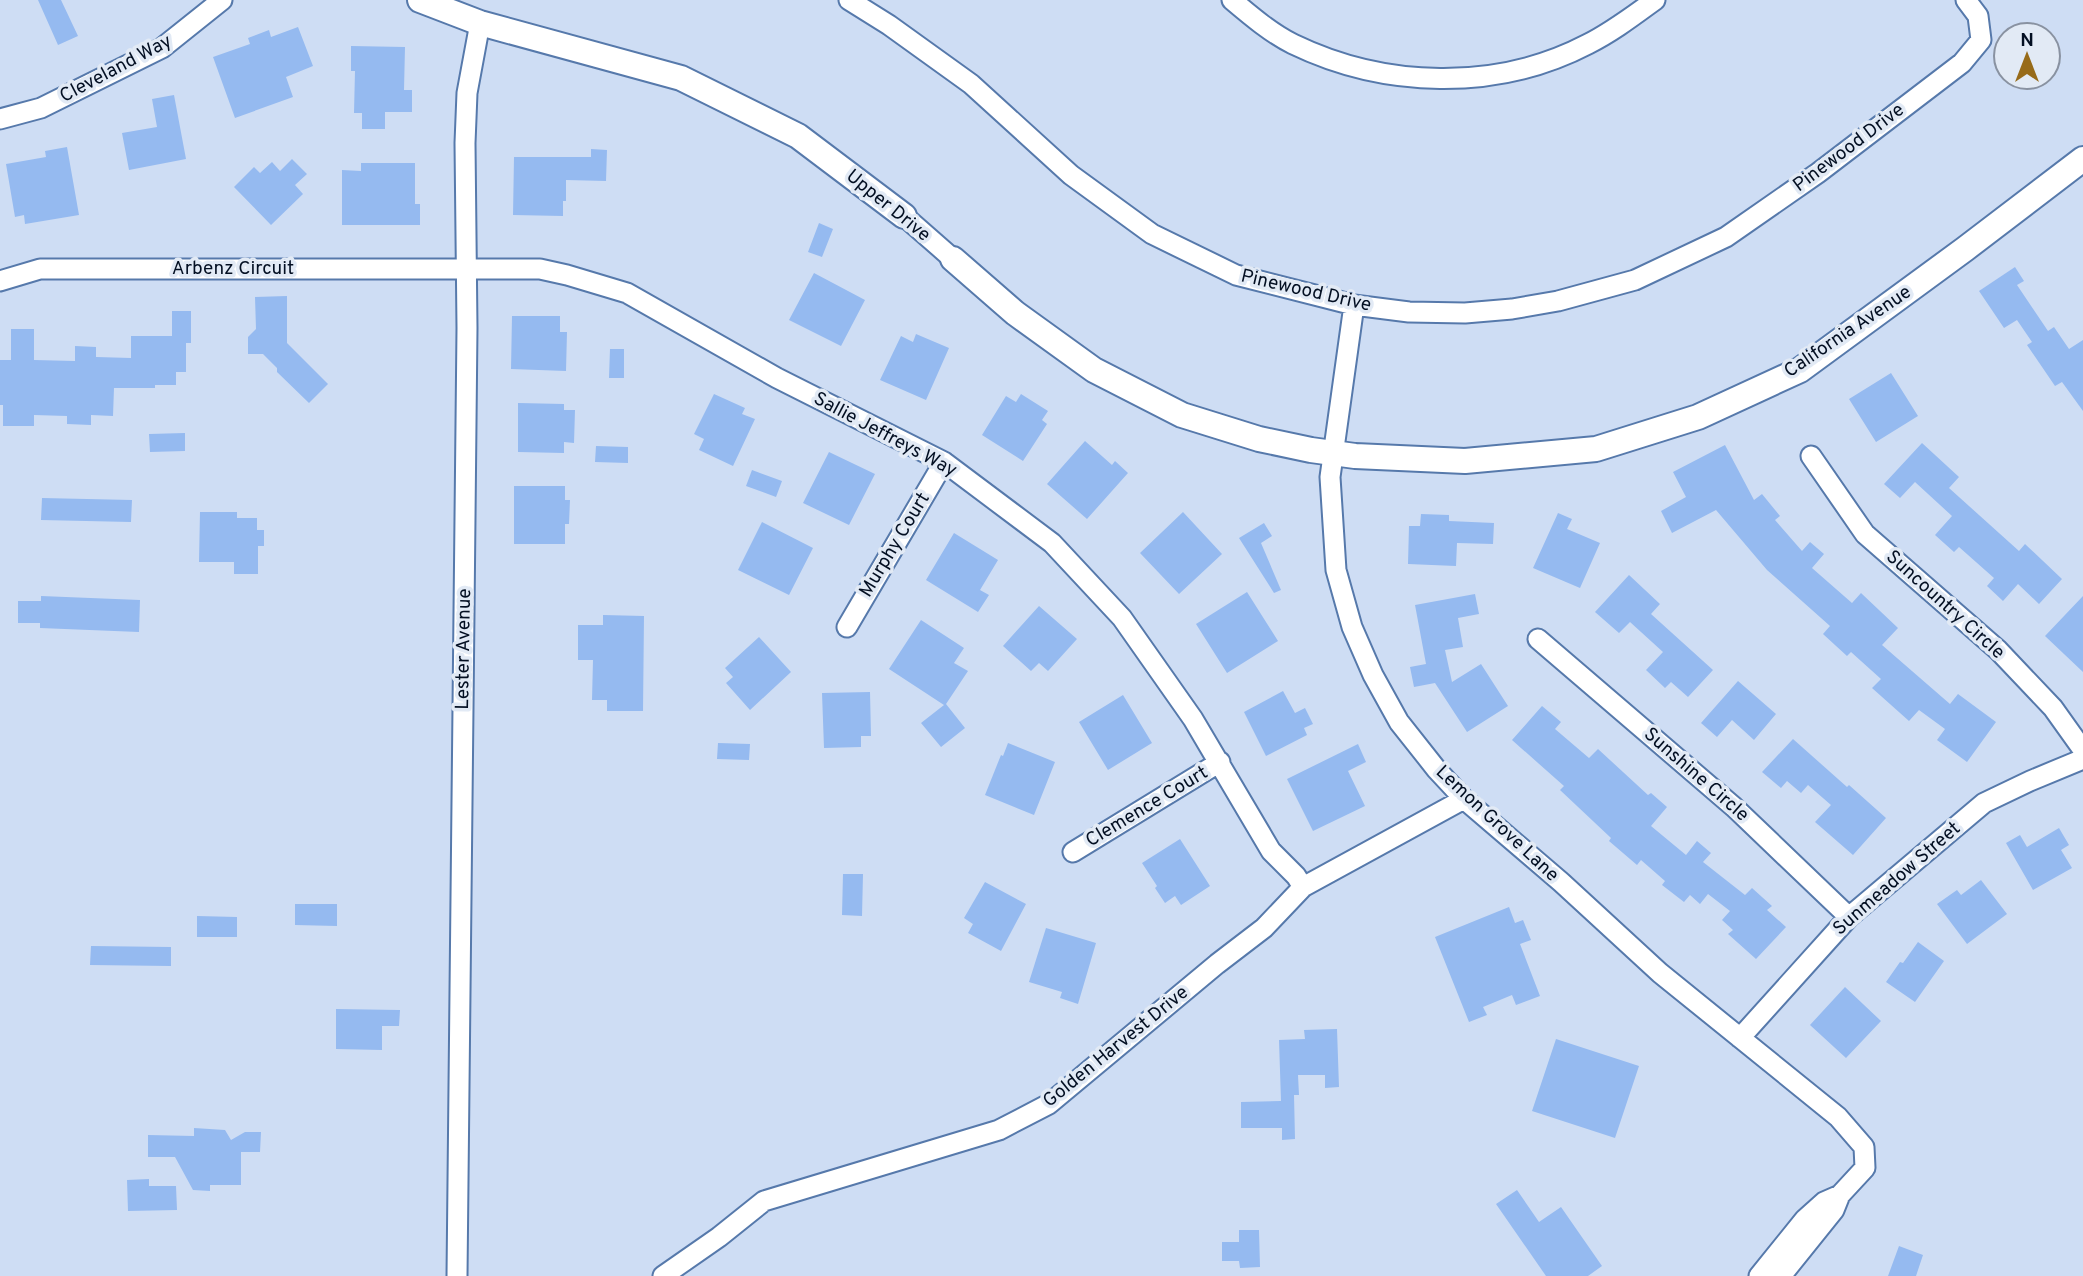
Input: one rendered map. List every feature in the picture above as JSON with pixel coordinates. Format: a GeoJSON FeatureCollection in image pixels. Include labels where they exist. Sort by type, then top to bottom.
{"type":"FeatureCollection","features":[{"type":"Feature","properties":{"kind":"main road","name":"Upper Drive"},"geometry":{"type":"LineString","coordinates":[[420,0],[480,23],[681,78],[799,136],[904,216]]}},
{"type":"Feature","properties":{"kind":"main road","name":"California Avenue"},"geometry":{"type":"LineString","coordinates":[[1332,453],[1465,461],[1596,449],[1698,417],[1800,370],[2083,159]]}},
{"type":"Feature","properties":{"kind":"main road","name":"Upper Drive"},"geometry":{"type":"LineString","coordinates":[[953,259],[1015,313],[1094,370],[1182,415],[1259,439],[1332,453]]}},
{"type":"Feature","properties":{"kind":"street","name":"Cleveland Way"},"geometry":{"type":"LineString","coordinates":[[0,119],[41,108],[162,48],[222,0]]}},
{"type":"Feature","properties":{"kind":"street","name":"Pinewood Drive"},"geometry":{"type":"LineString","coordinates":[[849,0],[971,84],[1071,175],[1153,234],[1236,275],[1354,305],[1420,312],[1465,313],[1559,301],[1634,280],[1726,237],[1818,173],[1962,62],[1981,40],[1978,16],[1966,0]]}},
{"type":"Feature","properties":{"kind":"street"},"geometry":{"type":"LineString","coordinates":[[1232,0],[1254,19],[1290,43],[1331,60],[1380,74],[1446,80],[1495,75],[1541,63],[1587,45],[1655,0]]}},
{"type":"Feature","properties":{"kind":"street","name":"Lester Avenue"},"geometry":{"type":"LineString","coordinates":[[457,1276],[467,268],[465,143],[467,93],[480,23]]}},
{"type":"Feature","properties":{"kind":"street","name":"Upper Drive"},"geometry":{"type":"LineString","coordinates":[[904,216],[953,259]]}},
{"type":"Feature","properties":{"kind":"street","name":"Arbenz Circuit"},"geometry":{"type":"LineString","coordinates":[[0,281],[40,269],[467,268]]}},
{"type":"Feature","properties":{"kind":"street","name":"Sallie Jeffreys Way"},"geometry":{"type":"LineString","coordinates":[[467,268],[540,269],[627,293],[776,378],[944,463],[1052,543],[1122,618],[1193,719],[1271,851],[1303,887]]}},
{"type":"Feature","properties":{"kind":"street","name":"Lemon Grove Lane"},"geometry":{"type":"LineString","coordinates":[[1354,305],[1330,480],[1336,570],[1352,627],[1373,675],[1399,722],[1464,799],[1561,882],[1660,974],[1838,1117],[1864,1147],[1865,1168],[1840,1195]]}},
{"type":"Feature","properties":{"kind":"street","name":"Suncountry Circle"},"geometry":{"type":"LineString","coordinates":[[1811,456],[1865,534],[1998,650],[2053,708],[2083,750]]}},
{"type":"Feature","properties":{"kind":"street","name":"Murphy Court"},"geometry":{"type":"LineString","coordinates":[[847,627],[944,463]]}},
{"type":"Feature","properties":{"kind":"street","name":"Sunshine Circle"},"geometry":{"type":"LineString","coordinates":[[1538,639],[1734,807],[1849,917]]}},
{"type":"Feature","properties":{"kind":"street","name":"Sunmeadow Street"},"geometry":{"type":"LineString","coordinates":[[1740,1038],[1849,917],[1984,803],[2083,759]]}},
{"type":"Feature","properties":{"kind":"street","name":"Clemence Court"},"geometry":{"type":"LineString","coordinates":[[1073,852],[1220,762]]}},
{"type":"Feature","properties":{"kind":"street","name":"Golden Harvest Drive"},"geometry":{"type":"LineString","coordinates":[[663,1276],[719,1237],[764,1200],[999,1130],[1049,1104],[1264,928],[1303,887],[1464,799]]}},
{"type":"Feature","properties":{"kind":"street"},"geometry":{"type":"LineString","coordinates":[[1759,1276],[1805,1219],[1824,1202],[1840,1195]]}},
{"type":"Feature","properties":{"kind":"street"},"geometry":{"type":"LineString","coordinates":[[1781,1276],[1834,1210],[1840,1195]]}},
{"type":"Feature","properties":{"kind":"building"},"geometry":{"type":"Polygon","coordinates":[[[38,0],[61,0],[78,36],[58,45],[38,0]]]}},
{"type":"Feature","properties":{"kind":"building"},"geometry":{"type":"Polygon","coordinates":[[[298,27],[313,66],[286,77],[293,97],[235,118],[213,57],[250,44],[248,38],[269,30],[271,37],[298,27]]]}},
{"type":"Feature","properties":{"kind":"building"},"geometry":{"type":"Polygon","coordinates":[[[351,46],[405,47],[404,90],[412,90],[412,112],[385,112],[385,129],[362,129],[362,113],[354,113],[355,71],[351,71],[351,46]]]}},
{"type":"Feature","properties":{"kind":"building"},"geometry":{"type":"Polygon","coordinates":[[[174,95],[186,159],[129,170],[122,133],[157,127],[152,99],[174,95]]]}},
{"type":"Feature","properties":{"kind":"building"},"geometry":{"type":"Polygon","coordinates":[[[67,147],[79,215],[25,224],[24,215],[15,217],[6,164],[46,157],[45,151],[67,147]]]}},
{"type":"Feature","properties":{"kind":"building"},"geometry":{"type":"Polygon","coordinates":[[[591,149],[607,150],[606,181],[566,180],[563,216],[513,215],[514,157],[591,157],[591,149]]]}},
{"type":"Feature","properties":{"kind":"building"},"geometry":{"type":"Polygon","coordinates":[[[292,159],[307,174],[295,185],[303,194],[271,225],[234,187],[254,167],[260,173],[272,162],[280,171],[292,159]]]}},
{"type":"Feature","properties":{"kind":"building"},"geometry":{"type":"Polygon","coordinates":[[[361,163],[415,163],[415,204],[420,204],[420,225],[342,225],[342,170],[361,171],[361,163]]]}},
{"type":"Feature","properties":{"kind":"building"},"geometry":{"type":"Polygon","coordinates":[[[819,223],[833,229],[822,257],[808,252],[819,223]]]}},
{"type":"Feature","properties":{"kind":"building"},"geometry":{"type":"Polygon","coordinates":[[[2015,267],[2024,281],[2017,285],[2048,331],[2054,327],[2069,349],[2083,340],[2083,411],[2062,382],[2055,386],[2027,345],[2032,342],[2017,320],[2004,328],[1979,291],[2015,267]]]}},
{"type":"Feature","properties":{"kind":"building"},"geometry":{"type":"Polygon","coordinates":[[[814,273],[865,300],[841,346],[789,320],[814,273]]]}},
{"type":"Feature","properties":{"kind":"building"},"geometry":{"type":"Polygon","coordinates":[[[287,296],[287,343],[328,384],[309,403],[277,372],[277,368],[263,354],[248,354],[248,337],[256,329],[255,297],[287,296]]]}},
{"type":"Feature","properties":{"kind":"building"},"geometry":{"type":"Polygon","coordinates":[[[172,311],[191,311],[191,343],[186,343],[186,372],[176,372],[176,385],[114,388],[113,416],[91,415],[91,425],[67,424],[67,416],[34,415],[34,426],[3,426],[0,360],[11,360],[11,329],[34,329],[34,360],[75,361],[75,346],[96,347],[96,357],[131,358],[131,336],[172,336],[172,311]]]}},
{"type":"Feature","properties":{"kind":"building"},"geometry":{"type":"Polygon","coordinates":[[[512,316],[560,316],[560,332],[567,332],[566,371],[511,369],[512,316]]]}},
{"type":"Feature","properties":{"kind":"building"},"geometry":{"type":"Polygon","coordinates":[[[916,334],[949,348],[926,400],[880,380],[901,336],[913,342],[916,334]]]}},
{"type":"Feature","properties":{"kind":"building"},"geometry":{"type":"Polygon","coordinates":[[[610,349],[624,349],[624,378],[609,378],[610,349]]]}},
{"type":"Feature","properties":{"kind":"building"},"geometry":{"type":"Polygon","coordinates":[[[1891,373],[1918,416],[1876,442],[1849,399],[1891,373]]]}},
{"type":"Feature","properties":{"kind":"building"},"geometry":{"type":"Polygon","coordinates":[[[714,394],[745,408],[742,414],[755,419],[733,466],[699,450],[704,439],[694,434],[714,394]]]}},
{"type":"Feature","properties":{"kind":"building"},"geometry":{"type":"Polygon","coordinates":[[[1021,394],[1048,411],[1042,420],[1047,424],[1023,461],[982,435],[1006,396],[1016,402],[1021,394]]]}},
{"type":"Feature","properties":{"kind":"building"},"geometry":{"type":"Polygon","coordinates":[[[518,403],[564,404],[564,410],[575,410],[574,443],[564,442],[564,453],[518,452],[518,403]]]}},
{"type":"Feature","properties":{"kind":"building"},"geometry":{"type":"Polygon","coordinates":[[[185,433],[185,451],[150,452],[149,434],[185,433]]]}},
{"type":"Feature","properties":{"kind":"building"},"geometry":{"type":"Polygon","coordinates":[[[1085,441],[1112,465],[1115,461],[1128,473],[1087,519],[1047,484],[1085,441]]]}},
{"type":"Feature","properties":{"kind":"building"},"geometry":{"type":"Polygon","coordinates":[[[1922,443],[1959,477],[1949,488],[2019,551],[2025,544],[2062,579],[2039,604],[2018,584],[2003,601],[1987,586],[1994,578],[1959,547],[1954,552],[1935,535],[1952,516],[1915,482],[1900,498],[1884,484],[1922,443]]]}},
{"type":"Feature","properties":{"kind":"building"},"geometry":{"type":"Polygon","coordinates":[[[1725,445],[1754,500],[1762,494],[1780,516],[1775,520],[1802,551],[1810,542],[1824,554],[1812,568],[1852,603],[1861,593],[1898,628],[1882,645],[1950,704],[1958,694],[1996,722],[1967,762],[1937,740],[1945,729],[1919,710],[1909,721],[1872,688],[1881,679],[1851,652],[1847,656],[1823,634],[1830,626],[1767,570],[1716,510],[1672,533],[1661,511],[1686,497],[1673,472],[1725,445]]]}},
{"type":"Feature","properties":{"kind":"building"},"geometry":{"type":"Polygon","coordinates":[[[596,446],[628,447],[628,463],[595,462],[596,446]]]}},
{"type":"Feature","properties":{"kind":"building"},"geometry":{"type":"Polygon","coordinates":[[[829,452],[875,474],[849,525],[803,503],[829,452]]]}},
{"type":"Feature","properties":{"kind":"building"},"geometry":{"type":"Polygon","coordinates":[[[752,470],[782,481],[776,497],[746,486],[752,470]]]}},
{"type":"Feature","properties":{"kind":"building"},"geometry":{"type":"Polygon","coordinates":[[[514,486],[565,486],[565,500],[570,500],[569,524],[565,524],[565,544],[514,544],[514,486]]]}},
{"type":"Feature","properties":{"kind":"building"},"geometry":{"type":"Polygon","coordinates":[[[42,498],[132,500],[131,522],[41,520],[42,498]]]}},
{"type":"Feature","properties":{"kind":"building"},"geometry":{"type":"Polygon","coordinates":[[[200,512],[237,512],[237,518],[257,518],[257,530],[264,530],[264,546],[258,546],[258,574],[234,574],[234,562],[199,562],[200,512]]]}},
{"type":"Feature","properties":{"kind":"building"},"geometry":{"type":"Polygon","coordinates":[[[1183,512],[1222,554],[1179,594],[1140,553],[1183,512]]]}},
{"type":"Feature","properties":{"kind":"building"},"geometry":{"type":"Polygon","coordinates":[[[1558,513],[1572,519],[1567,529],[1600,543],[1580,588],[1533,568],[1558,513]]]}},
{"type":"Feature","properties":{"kind":"building"},"geometry":{"type":"Polygon","coordinates":[[[1421,514],[1449,515],[1449,521],[1494,523],[1493,544],[1457,543],[1456,566],[1408,564],[1409,526],[1420,526],[1421,514]]]}},
{"type":"Feature","properties":{"kind":"building"},"geometry":{"type":"Polygon","coordinates":[[[762,522],[813,548],[789,595],[738,570],[762,522]]]}},
{"type":"Feature","properties":{"kind":"building"},"geometry":{"type":"Polygon","coordinates":[[[1264,523],[1272,536],[1261,543],[1281,590],[1274,593],[1239,538],[1264,523]]]}},
{"type":"Feature","properties":{"kind":"building"},"geometry":{"type":"Polygon","coordinates":[[[954,533],[998,560],[980,590],[989,595],[978,612],[926,580],[954,533]]]}},
{"type":"Feature","properties":{"kind":"building"},"geometry":{"type":"Polygon","coordinates":[[[1629,575],[1660,604],[1651,614],[1713,670],[1688,697],[1671,682],[1665,688],[1646,670],[1663,652],[1630,622],[1619,633],[1595,612],[1629,575]]]}},
{"type":"Feature","properties":{"kind":"building"},"geometry":{"type":"Polygon","coordinates":[[[1247,592],[1278,641],[1227,673],[1196,624],[1247,592]]]}},
{"type":"Feature","properties":{"kind":"building"},"geometry":{"type":"Polygon","coordinates":[[[1475,594],[1479,614],[1458,618],[1463,647],[1445,650],[1452,682],[1481,664],[1508,706],[1467,732],[1435,683],[1414,687],[1410,667],[1426,664],[1415,605],[1475,594]]]}},
{"type":"Feature","properties":{"kind":"building"},"geometry":{"type":"Polygon","coordinates":[[[41,596],[140,600],[139,632],[40,628],[40,623],[18,623],[18,601],[41,601],[41,596]]]}},
{"type":"Feature","properties":{"kind":"building"},"geometry":{"type":"Polygon","coordinates":[[[2083,596],[2083,672],[2045,636],[2083,596]]]}},
{"type":"Feature","properties":{"kind":"building"},"geometry":{"type":"Polygon","coordinates":[[[1039,606],[1077,639],[1048,671],[1039,663],[1031,671],[1003,646],[1039,606]]]}},
{"type":"Feature","properties":{"kind":"building"},"geometry":{"type":"Polygon","coordinates":[[[603,615],[644,616],[643,711],[607,711],[607,700],[592,700],[593,660],[578,660],[578,625],[603,625],[603,615]]]}},
{"type":"Feature","properties":{"kind":"building"},"geometry":{"type":"Polygon","coordinates":[[[921,620],[964,648],[954,663],[968,671],[946,704],[965,728],[941,747],[921,723],[944,705],[889,669],[921,620]]]}},
{"type":"Feature","properties":{"kind":"building"},"geometry":{"type":"Polygon","coordinates":[[[759,637],[791,672],[750,710],[726,683],[733,677],[725,668],[759,637]]]}},
{"type":"Feature","properties":{"kind":"building"},"geometry":{"type":"Polygon","coordinates":[[[1738,681],[1776,714],[1754,740],[1732,720],[1717,737],[1701,723],[1738,681]]]}},
{"type":"Feature","properties":{"kind":"building"},"geometry":{"type":"Polygon","coordinates":[[[1283,691],[1295,713],[1305,708],[1313,724],[1304,728],[1307,735],[1266,756],[1244,712],[1283,691]]]}},
{"type":"Feature","properties":{"kind":"building"},"geometry":{"type":"Polygon","coordinates":[[[870,692],[871,736],[861,736],[861,747],[824,748],[822,693],[870,692]]]}},
{"type":"Feature","properties":{"kind":"building"},"geometry":{"type":"Polygon","coordinates":[[[1123,695],[1152,743],[1108,770],[1079,722],[1123,695]]]}},
{"type":"Feature","properties":{"kind":"building"},"geometry":{"type":"Polygon","coordinates":[[[1542,706],[1561,722],[1555,729],[1589,758],[1598,749],[1648,795],[1651,793],[1667,807],[1651,826],[1686,855],[1697,841],[1711,853],[1703,862],[1745,895],[1752,888],[1772,906],[1767,910],[1786,927],[1756,959],[1728,934],[1733,930],[1722,920],[1730,911],[1708,894],[1700,904],[1690,895],[1684,902],[1662,885],[1665,881],[1641,860],[1637,865],[1609,841],[1611,838],[1560,790],[1564,786],[1512,740],[1542,706]]]}},
{"type":"Feature","properties":{"kind":"building"},"geometry":{"type":"Polygon","coordinates":[[[1793,739],[1886,818],[1853,855],[1815,822],[1831,805],[1808,785],[1801,793],[1787,781],[1781,788],[1762,772],[1793,739]]]}},
{"type":"Feature","properties":{"kind":"building"},"geometry":{"type":"Polygon","coordinates":[[[718,743],[750,744],[749,760],[717,759],[718,743]]]}},
{"type":"Feature","properties":{"kind":"building"},"geometry":{"type":"Polygon","coordinates":[[[1008,743],[1055,762],[1034,815],[985,795],[1008,743]]]}},
{"type":"Feature","properties":{"kind":"building"},"geometry":{"type":"Polygon","coordinates":[[[1358,744],[1366,762],[1348,771],[1365,806],[1313,831],[1287,779],[1358,744]]]}},
{"type":"Feature","properties":{"kind":"building"},"geometry":{"type":"Polygon","coordinates":[[[2059,828],[2069,845],[2061,850],[2072,868],[2033,890],[2006,843],[2020,835],[2027,847],[2059,828]]]}},
{"type":"Feature","properties":{"kind":"building"},"geometry":{"type":"Polygon","coordinates":[[[1180,839],[1210,886],[1181,905],[1175,896],[1165,903],[1142,863],[1180,839]]]}},
{"type":"Feature","properties":{"kind":"building"},"geometry":{"type":"Polygon","coordinates":[[[843,874],[863,874],[862,916],[842,915],[843,874]]]}},
{"type":"Feature","properties":{"kind":"building"},"geometry":{"type":"Polygon","coordinates":[[[1981,880],[2007,914],[1967,944],[1937,904],[1957,890],[1961,895],[1981,880]]]}},
{"type":"Feature","properties":{"kind":"building"},"geometry":{"type":"Polygon","coordinates":[[[985,882],[1026,904],[1001,951],[968,933],[973,924],[964,918],[985,882]]]}},
{"type":"Feature","properties":{"kind":"building"},"geometry":{"type":"Polygon","coordinates":[[[295,904],[337,904],[337,926],[295,925],[295,904]]]}},
{"type":"Feature","properties":{"kind":"building"},"geometry":{"type":"Polygon","coordinates":[[[1509,907],[1515,923],[1523,920],[1531,940],[1520,944],[1540,996],[1516,1005],[1512,995],[1483,1007],[1487,1015],[1469,1022],[1435,937],[1509,907]]]}},
{"type":"Feature","properties":{"kind":"building"},"geometry":{"type":"Polygon","coordinates":[[[197,916],[237,917],[237,937],[197,937],[197,916]]]}},
{"type":"Feature","properties":{"kind":"building"},"geometry":{"type":"Polygon","coordinates":[[[1046,928],[1096,943],[1078,1004],[1060,998],[1062,992],[1029,982],[1046,928]]]}},
{"type":"Feature","properties":{"kind":"building"},"geometry":{"type":"Polygon","coordinates":[[[1918,942],[1944,961],[1915,1002],[1886,982],[1918,942]]]}},
{"type":"Feature","properties":{"kind":"building"},"geometry":{"type":"Polygon","coordinates":[[[91,946],[171,947],[171,966],[90,965],[91,946]]]}},
{"type":"Feature","properties":{"kind":"building"},"geometry":{"type":"Polygon","coordinates":[[[1845,987],[1881,1021],[1846,1058],[1810,1025],[1845,987]]]}},
{"type":"Feature","properties":{"kind":"building"},"geometry":{"type":"Polygon","coordinates":[[[336,1009],[400,1010],[399,1026],[382,1026],[382,1050],[336,1049],[336,1009]]]}},
{"type":"Feature","properties":{"kind":"building"},"geometry":{"type":"Polygon","coordinates":[[[1337,1029],[1339,1087],[1325,1088],[1325,1075],[1298,1075],[1299,1095],[1294,1095],[1295,1139],[1282,1140],[1282,1128],[1241,1128],[1241,1102],[1281,1101],[1279,1040],[1305,1039],[1304,1030],[1337,1029]]]}},
{"type":"Feature","properties":{"kind":"building"},"geometry":{"type":"Polygon","coordinates":[[[1556,1039],[1639,1066],[1615,1138],[1532,1111],[1556,1039]]]}},
{"type":"Feature","properties":{"kind":"building"},"geometry":{"type":"Polygon","coordinates":[[[194,1128],[225,1130],[231,1140],[245,1132],[261,1132],[260,1152],[241,1152],[241,1185],[210,1185],[210,1191],[193,1190],[175,1157],[148,1157],[148,1135],[194,1136],[194,1128]]]}},
{"type":"Feature","properties":{"kind":"building"},"geometry":{"type":"Polygon","coordinates":[[[149,1179],[149,1186],[176,1186],[177,1210],[128,1211],[127,1180],[149,1179]]]}},
{"type":"Feature","properties":{"kind":"building"},"geometry":{"type":"Polygon","coordinates":[[[1517,1190],[1539,1222],[1561,1207],[1602,1266],[1588,1276],[1546,1276],[1496,1204],[1517,1190]]]}},
{"type":"Feature","properties":{"kind":"building"},"geometry":{"type":"Polygon","coordinates":[[[1239,1230],[1259,1230],[1260,1267],[1240,1268],[1239,1261],[1222,1261],[1222,1242],[1239,1242],[1239,1230]]]}},
{"type":"Feature","properties":{"kind":"building"},"geometry":{"type":"Polygon","coordinates":[[[1899,1246],[1923,1255],[1916,1276],[1888,1276],[1899,1246]]]}}]}
